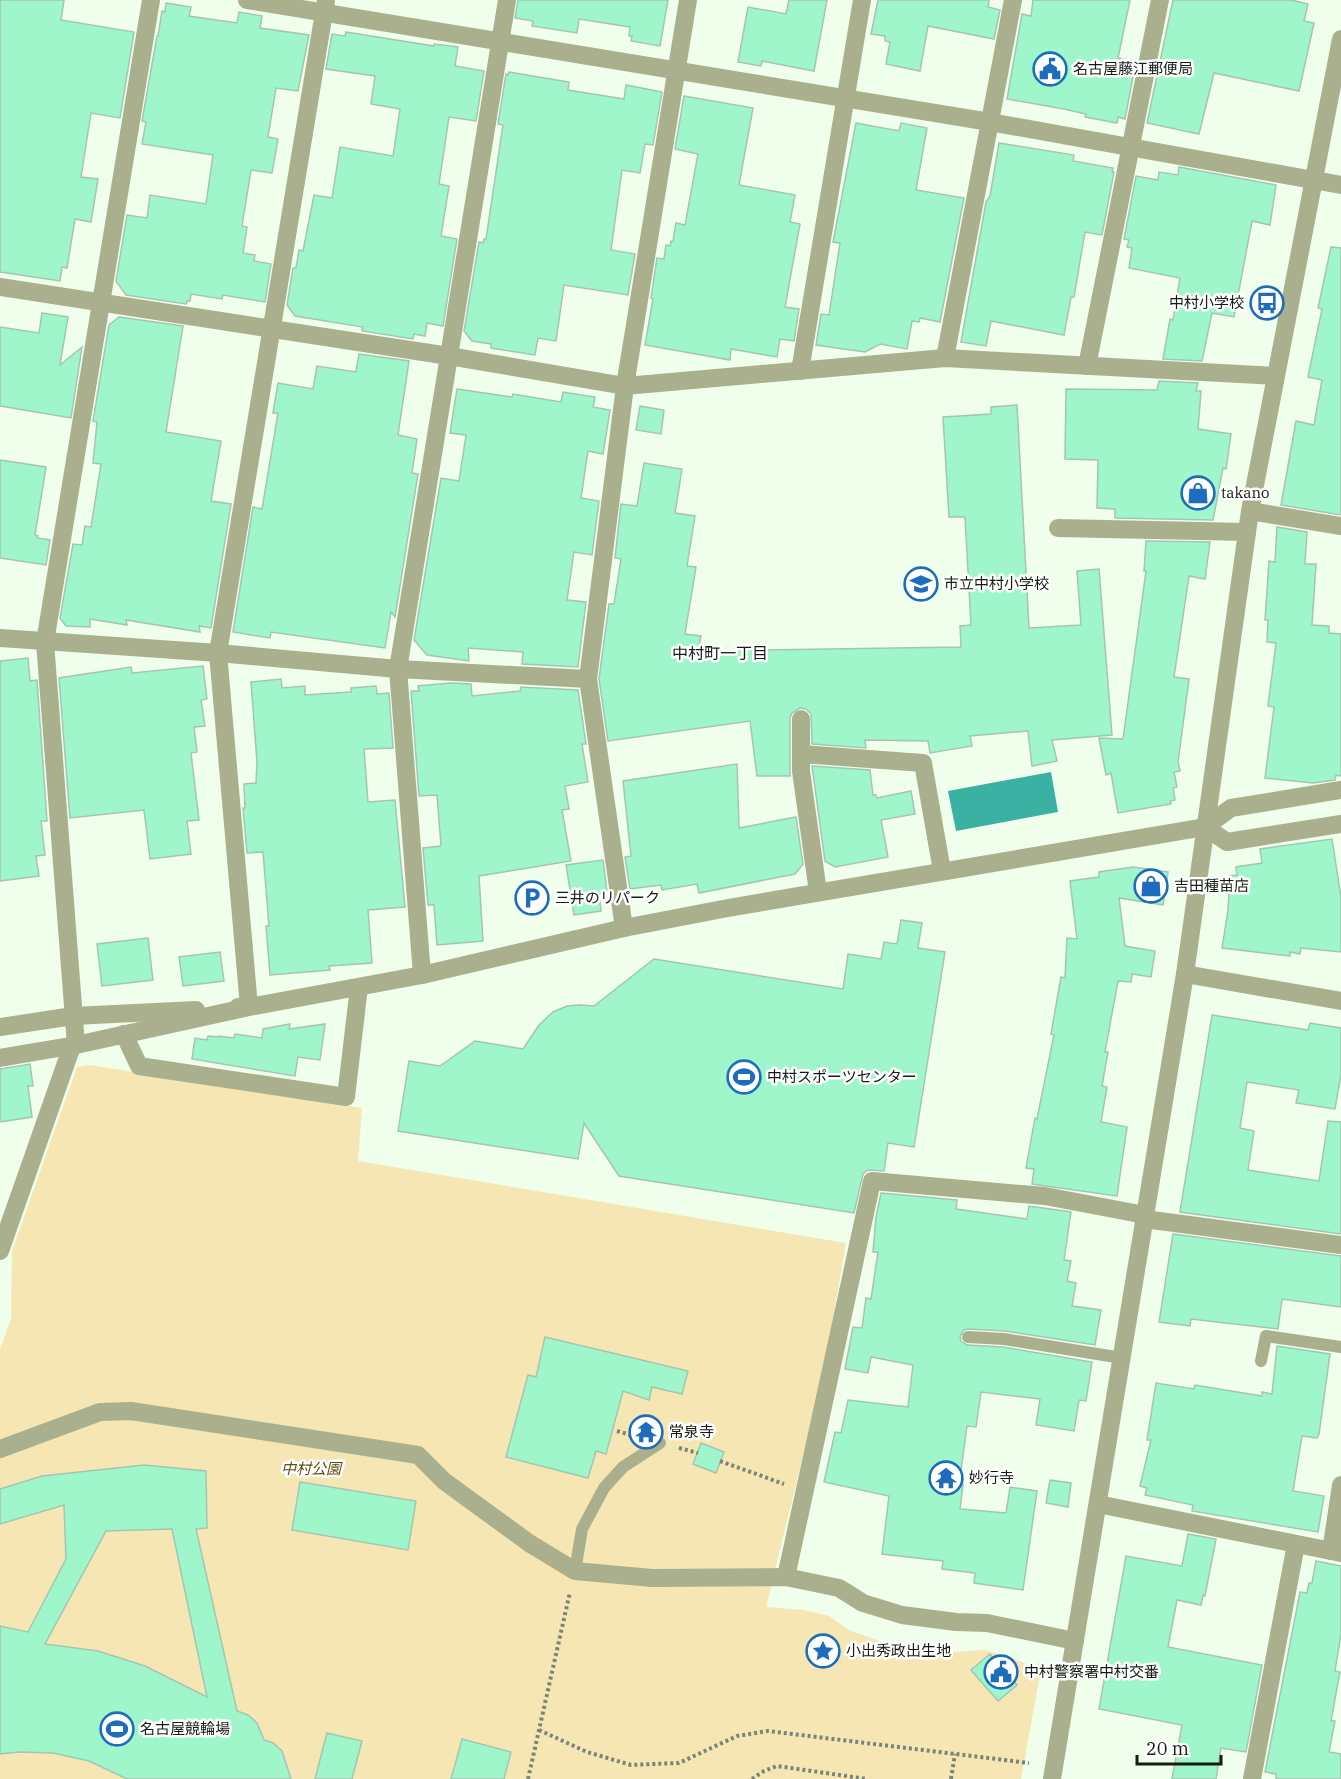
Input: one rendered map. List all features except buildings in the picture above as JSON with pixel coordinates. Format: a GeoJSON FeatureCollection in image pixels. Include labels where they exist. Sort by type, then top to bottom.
{"type":"FeatureCollection","features":[{"type":"Feature","properties":{"kind":"street"},"geometry":{"type":"LineString","coordinates":[[0,1251],[74,1046],[45,642],[151,0]]}},
{"type":"Feature","properties":{"kind":"street"},"geometry":{"type":"LineString","coordinates":[[247,0],[325,6],[501,42],[990,122],[1341,184]]}},
{"type":"Feature","properties":{"kind":"street"},"geometry":{"type":"LineString","coordinates":[[422,975],[398,669],[507,0]]}},
{"type":"Feature","properties":{"kind":"street"},"geometry":{"type":"LineString","coordinates":[[624,928],[588,679],[625,386],[688,0]]}},
{"type":"Feature","properties":{"kind":"street"},"geometry":{"type":"LineString","coordinates":[[800,371],[862,0]]}},
{"type":"Feature","properties":{"kind":"street"},"geometry":{"type":"LineString","coordinates":[[945,358],[1013,0]]}},
{"type":"Feature","properties":{"kind":"street"},"geometry":{"type":"LineString","coordinates":[[1087,366],[1160,0]]}},
{"type":"Feature","properties":{"kind":"street"},"geometry":{"type":"LineString","coordinates":[[249,1007],[218,653],[325,6]]}},
{"type":"Feature","properties":{"kind":"street"},"geometry":{"type":"LineString","coordinates":[[1052,1779],[1185,974],[1250,511],[1341,39]]}},
{"type":"Feature","properties":{"kind":"street"},"geometry":{"type":"LineString","coordinates":[[0,287],[449,356],[625,386],[945,358],[1275,376]]}},
{"type":"Feature","properties":{"kind":"street"},"geometry":{"type":"LineString","coordinates":[[1250,511],[1341,526]]}},
{"type":"Feature","properties":{"kind":"street"},"geometry":{"type":"LineString","coordinates":[[1058,528],[1247,532]]}},
{"type":"Feature","properties":{"kind":"street"},"geometry":{"type":"LineString","coordinates":[[0,638],[218,653],[398,669],[588,679]]}},
{"type":"Feature","properties":{"kind":"street"},"geometry":{"type":"LineString","coordinates":[[801,719],[801,771],[818,892]]}},
{"type":"Feature","properties":{"kind":"street"},"geometry":{"type":"LineString","coordinates":[[801,754],[923,763],[942,872]]}},
{"type":"Feature","properties":{"kind":"street"},"geometry":{"type":"LineString","coordinates":[[0,1058],[74,1046],[249,1007],[422,975],[624,928],[818,892],[1205,827],[1231,808],[1341,790]]}},
{"type":"Feature","properties":{"kind":"street"},"geometry":{"type":"LineString","coordinates":[[1205,827],[1227,842],[1341,824]]}},
{"type":"Feature","properties":{"kind":"street"},"geometry":{"type":"LineString","coordinates":[[1185,974],[1341,1001]]}},
{"type":"Feature","properties":{"kind":"street"},"geometry":{"type":"LineString","coordinates":[[124,1034],[139,1066],[346,1097],[360,987]]}},
{"type":"Feature","properties":{"kind":"street"},"geometry":{"type":"LineString","coordinates":[[0,1027],[73,1016],[249,1007]]}},
{"type":"Feature","properties":{"kind":"street"},"geometry":{"type":"LineString","coordinates":[[786,1577],[872,1181],[1045,1196],[1145,1217],[1341,1245]]}},
{"type":"Feature","properties":{"kind":"street"},"geometry":{"type":"LineString","coordinates":[[0,1449],[100,1412],[131,1411],[418,1455],[444,1481],[530,1543],[575,1571],[652,1578],[786,1577],[838,1588],[863,1603],[902,1615],[956,1622],[987,1623],[1075,1641]]}},
{"type":"Feature","properties":{"kind":"street"},"geometry":{"type":"LineString","coordinates":[[1098,1504],[1336,1552],[1341,1485]]}},
{"type":"Feature","properties":{"kind":"street"},"geometry":{"type":"LineString","coordinates":[[1252,1779],[1296,1544]]}},
{"type":"Feature","properties":{"kind":"lane"},"geometry":{"type":"LineString","coordinates":[[1261,1360],[1266,1336],[1341,1347]]}},
{"type":"Feature","properties":{"kind":"lane"},"geometry":{"type":"LineString","coordinates":[[968,1337],[1004,1339],[1122,1358]]}},
{"type":"Feature","properties":{"kind":"lane"},"geometry":{"type":"LineString","coordinates":[[575,1571],[582,1528],[604,1488],[623,1467],[660,1443]]}},
{"type":"Feature","properties":{"kind":"path"},"geometry":{"type":"LineString","coordinates":[[720,1461],[806,1492]]}},
{"type":"Feature","properties":{"kind":"path"},"geometry":{"type":"LineString","coordinates":[[528,1779],[575,1571]]}},
{"type":"Feature","properties":{"kind":"path"},"geometry":{"type":"LineString","coordinates":[[539,1731],[587,1752],[631,1765],[679,1763],[737,1736],[768,1731],[1029,1763]]}},
{"type":"Feature","properties":{"kind":"path"},"geometry":{"type":"LineString","coordinates":[[951,1779],[955,1754]]}},
{"type":"Feature","properties":{"kind":"path"},"geometry":{"type":"LineString","coordinates":[[752,1779],[777,1766],[867,1779]]}},
{"type":"Feature","properties":{"kind":"green space","name":"中村公園"},"geometry":{"type":"Polygon","coordinates":[[[90,1065],[362,1108],[358,1161],[846,1243],[825,1366],[766,1607],[803,1610],[829,1616],[849,1630],[888,1644],[953,1652],[986,1650],[1041,1670],[1021,1779],[0,1779],[0,1349],[11,1319],[12,1251],[77,1067],[90,1065]]]}},
{"type":"Feature","properties":{"kind":"water"},"geometry":{"type":"Polygon","coordinates":[[[1051,772],[1058,812],[956,831],[948,791],[1051,772]]]}},
{"type":"Feature","properties":{"kind":"place","name":"名古屋藤江郵便局"},"geometry":{"type":"Point","coordinates":[1050,69]}},
{"type":"Feature","properties":{"kind":"place","name":"中村小学校"},"geometry":{"type":"Point","coordinates":[1267,303]}},
{"type":"Feature","properties":{"kind":"place","name":"takano"},"geometry":{"type":"Point","coordinates":[1198,493]}},
{"type":"Feature","properties":{"kind":"place","name":"市立中村小学校"},"geometry":{"type":"Point","coordinates":[921,584]}},
{"type":"Feature","properties":{"kind":"place","name":"吉田種苗店"},"geometry":{"type":"Point","coordinates":[1151,886]}},
{"type":"Feature","properties":{"kind":"place","name":"三井のリパーク"},"geometry":{"type":"Point","coordinates":[532,898]}},
{"type":"Feature","properties":{"kind":"place","name":"中村スポーツセンター"},"geometry":{"type":"Point","coordinates":[744,1077]}},
{"type":"Feature","properties":{"kind":"place","name":"常泉寺"},"geometry":{"type":"Point","coordinates":[646,1432]}},
{"type":"Feature","properties":{"kind":"place","name":"妙行寺"},"geometry":{"type":"Point","coordinates":[946,1478]}},
{"type":"Feature","properties":{"kind":"place","name":"小出秀政出生地"},"geometry":{"type":"Point","coordinates":[823,1651]}},
{"type":"Feature","properties":{"kind":"place","name":"中村警察署中村交番"},"geometry":{"type":"Point","coordinates":[1001,1672]}},
{"type":"Feature","properties":{"kind":"place","name":"名古屋競輪場"},"geometry":{"type":"Point","coordinates":[117,1729]}},
{"type":"Feature","properties":{"kind":"district","name":"中村町一丁目"},"geometry":{"type":"Point","coordinates":[720,653]}}]}
